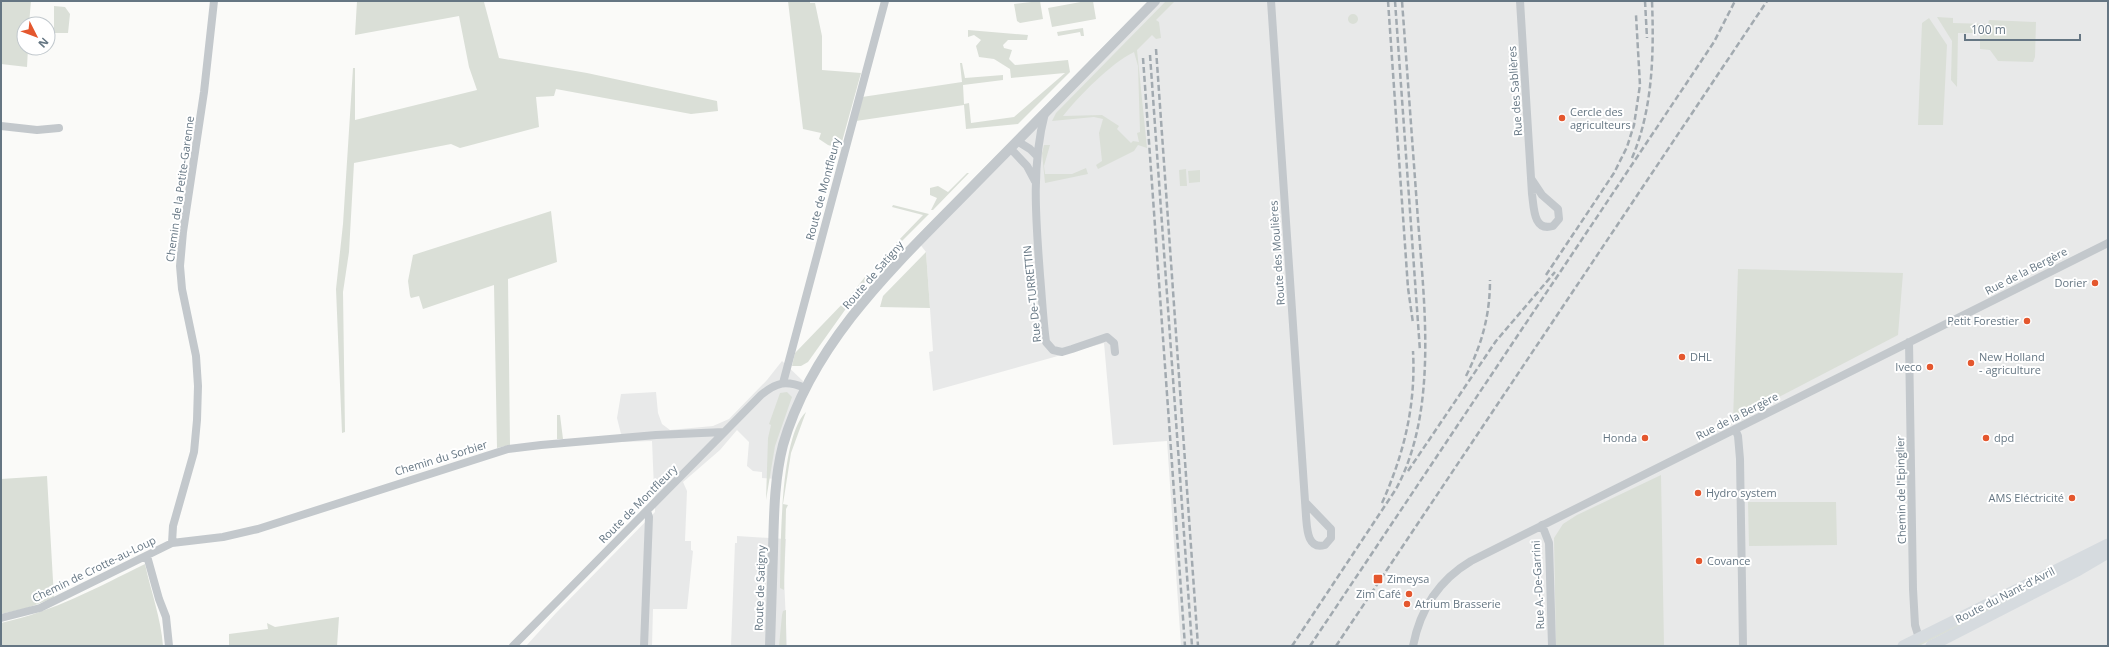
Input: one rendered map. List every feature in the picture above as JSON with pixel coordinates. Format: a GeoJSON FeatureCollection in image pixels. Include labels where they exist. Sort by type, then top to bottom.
{"type":"FeatureCollection","features":[{"type":"Feature","properties":{"kind":"main road","name":"Route du Nant-d'Avril"},"geometry":{"type":"LineString","coordinates":[[1903,646],[2108,544]]}},
{"type":"Feature","properties":{"kind":"main road","name":"Route du Nant-d'Avril"},"geometry":{"type":"LineString","coordinates":[[1930,646],[2079,570],[2108,553]]}},
{"type":"Feature","properties":{"kind":"street","name":"Chemin de la Petite-Garenne"},"geometry":{"type":"LineString","coordinates":[[172,543],[173,526],[194,452],[197,420],[198,386],[196,356],[182,289],[180,266],[183,232],[204,92],[214,1]]}},
{"type":"Feature","properties":{"kind":"street","name":"Route de Montfleury"},"geometry":{"type":"LineString","coordinates":[[513,646],[761,395],[774,386],[783,383],[885,1]]}},
{"type":"Feature","properties":{"kind":"street","name":"Route de Satigny"},"geometry":{"type":"LineString","coordinates":[[770,646],[774,520],[777,479],[791,420],[805,388],[833,342],[879,284],[1155,1]]}},
{"type":"Feature","properties":{"kind":"street","name":"Route des Moulières"},"geometry":{"type":"LineString","coordinates":[[1271,1],[1306,504],[1309,539],[1316,545],[1325,545],[1331,538],[1331,529],[1306,504]]}},
{"type":"Feature","properties":{"kind":"street","name":"Rue des Sablières"},"geometry":{"type":"LineString","coordinates":[[1520,1],[1532,180],[1536,219],[1543,226],[1553,226],[1559,219],[1558,209],[1542,195],[1532,180]]}},
{"type":"Feature","properties":{"kind":"street","name":"Rue De-TURRETTIN"},"geometry":{"type":"LineString","coordinates":[[1045,113],[1036,155],[1036,181],[1038,244],[1046,342],[1053,350],[1062,352],[1107,337],[1114,343],[1115,352]]}},
{"type":"Feature","properties":{"kind":"street"},"geometry":{"type":"LineString","coordinates":[[1,126],[37,130],[59,128]]}},
{"type":"Feature","properties":{"kind":"street"},"geometry":{"type":"LineString","coordinates":[[1014,144],[1030,149],[1036,155]]}},
{"type":"Feature","properties":{"kind":"street"},"geometry":{"type":"LineString","coordinates":[[1014,144],[1036,181]]}},
{"type":"Feature","properties":{"kind":"street","name":"Rue de la Bergère"},"geometry":{"type":"LineString","coordinates":[[1413,646],[1419,622],[1427,604],[1442,584],[1453,573],[1490,550],[2108,243]]}},
{"type":"Feature","properties":{"kind":"street","name":"Chemin de l'Epinglier"},"geometry":{"type":"LineString","coordinates":[[1909,342],[1913,589],[1915,625],[1919,638]]}},
{"type":"Feature","properties":{"kind":"street"},"geometry":{"type":"LineString","coordinates":[[783,383],[790,382],[805,388]]}},
{"type":"Feature","properties":{"kind":"street"},"geometry":{"type":"LineString","coordinates":[[1735,429],[1739,441],[1740,459],[1743,646]]}},
{"type":"Feature","properties":{"kind":"street","name":"Chemin du Sorbier"},"geometry":{"type":"LineString","coordinates":[[172,543],[217,538],[253,530],[508,449],[656,435],[724,432]]}},
{"type":"Feature","properties":{"kind":"street"},"geometry":{"type":"LineString","coordinates":[[644,646],[649,517],[647,510]]}},
{"type":"Feature","properties":{"kind":"street","name":"Rue A.-De-Garrini"},"geometry":{"type":"LineString","coordinates":[[1542,525],[1549,543],[1552,646]]}},
{"type":"Feature","properties":{"kind":"street","name":"Chemin de Crotte-au-Loup"},"geometry":{"type":"LineString","coordinates":[[1,618],[40,608],[172,543]]}},
{"type":"Feature","properties":{"kind":"street"},"geometry":{"type":"LineString","coordinates":[[147,556],[159,599],[166,617],[169,646]]}},
{"type":"Feature","properties":{"kind":"shaded area"},"geometry":{"type":"Polygon","coordinates":[[[1,1],[31,1],[30,16],[16,16],[16,56],[28,56],[27,67],[1,64],[1,1]]]}},
{"type":"Feature","properties":{"kind":"shaded area"},"geometry":{"type":"Polygon","coordinates":[[[357,1],[487,1],[484,2],[499,58],[587,73],[717,101],[718,111],[691,114],[556,89],[554,96],[536,97],[539,127],[460,148],[451,144],[354,163],[349,252],[343,292],[345,432],[342,433],[336,289],[343,224],[353,68],[355,68],[355,120],[477,90],[469,67],[459,16],[355,35],[357,1]]]}},
{"type":"Feature","properties":{"kind":"shaded area"},"geometry":{"type":"Polygon","coordinates":[[[788,1],[810,1],[810,3],[815,3],[822,36],[822,70],[861,73],[840,149],[828,145],[819,139],[821,133],[803,129],[788,1]]]}},
{"type":"Feature","properties":{"kind":"shaded area"},"geometry":{"type":"Polygon","coordinates":[[[1040,1],[1043,19],[1020,23],[1017,21],[1014,4],[1040,1]]]}},
{"type":"Feature","properties":{"kind":"shaded area"},"geometry":{"type":"Polygon","coordinates":[[[1093,1],[1096,19],[1052,27],[1048,8],[1093,1]]]}},
{"type":"Feature","properties":{"kind":"shaded area"},"geometry":{"type":"Polygon","coordinates":[[[1148,1],[2108,1],[2108,646],[1181,646],[1167,441],[1113,445],[1104,343],[933,391],[929,352],[933,351],[926,252],[915,238],[1148,1]]]}},
{"type":"Feature","properties":{"kind":"shaded area"},"geometry":{"type":"Polygon","coordinates":[[[1166,1],[1175,1],[1156,20],[1159,22],[1161,38],[1156,39],[1152,35],[1137,50],[1147,148],[1138,145],[1134,151],[1098,169],[1096,165],[1102,161],[1099,133],[1103,119],[1094,117],[1052,121],[1056,113],[1166,1]],[[1134,52],[1125,57],[1105,72],[1063,116],[1102,115],[1119,126],[1117,129],[1131,143],[1133,141],[1139,142],[1137,133],[1140,132],[1138,66],[1134,52]]]}},
{"type":"Feature","properties":{"kind":"shaded area"},"geometry":{"type":"Polygon","coordinates":[[[54,6],[65,7],[70,14],[68,33],[56,33],[56,16],[54,16],[54,6]]]}},
{"type":"Feature","properties":{"kind":"shaded area"},"geometry":{"type":"Polygon","coordinates":[[[1353,14],[1358,19],[1353,24],[1348,19],[1353,14]]]}},
{"type":"Feature","properties":{"kind":"shaded area"},"geometry":{"type":"Polygon","coordinates":[[[1937,17],[1953,18],[1953,23],[1988,24],[1989,20],[2036,22],[2035,57],[2033,62],[1998,61],[1990,50],[1980,49],[1980,33],[1958,33],[1957,87],[1951,80],[1952,41],[1937,17]]]}},
{"type":"Feature","properties":{"kind":"shaded area"},"geometry":{"type":"Polygon","coordinates":[[[1929,18],[1947,45],[1943,125],[1918,125],[1922,23],[1929,18]]]}},
{"type":"Feature","properties":{"kind":"shaded area"},"geometry":{"type":"Polygon","coordinates":[[[1083,28],[1084,36],[1081,36],[1080,32],[1058,36],[1057,32],[1083,28]]]}},
{"type":"Feature","properties":{"kind":"shaded area"},"geometry":{"type":"Polygon","coordinates":[[[968,30],[1028,35],[1027,40],[1008,40],[1003,45],[1004,48],[1012,50],[1009,59],[1015,65],[1068,60],[1070,72],[1018,124],[966,129],[964,105],[856,121],[862,97],[962,82],[960,63],[962,63],[965,78],[1003,75],[1003,80],[963,85],[964,104],[969,103],[971,123],[1014,117],[1065,73],[1011,78],[1010,69],[994,59],[979,57],[976,46],[981,40],[974,35],[968,37],[968,30]]]}},
{"type":"Feature","properties":{"kind":"shaded area"},"geometry":{"type":"Polygon","coordinates":[[[1044,145],[1050,145],[1044,166],[1045,174],[1072,174],[1086,168],[1088,174],[1045,183],[1042,153],[1044,145]]]}},
{"type":"Feature","properties":{"kind":"shaded area"},"geometry":{"type":"Polygon","coordinates":[[[1186,169],[1187,186],[1180,186],[1179,170],[1186,169]]]}},
{"type":"Feature","properties":{"kind":"shaded area"},"geometry":{"type":"Polygon","coordinates":[[[1200,170],[1200,182],[1189,183],[1188,171],[1200,170]]]}},
{"type":"Feature","properties":{"kind":"shaded area"},"geometry":{"type":"Polygon","coordinates":[[[967,173],[969,173],[933,210],[931,210],[937,198],[930,195],[930,188],[938,186],[948,192],[967,173]]]}},
{"type":"Feature","properties":{"kind":"shaded area"},"geometry":{"type":"Polygon","coordinates":[[[893,205],[929,214],[898,245],[896,243],[923,215],[892,207],[893,205]]]}},
{"type":"Feature","properties":{"kind":"shaded area"},"geometry":{"type":"Polygon","coordinates":[[[551,211],[557,262],[508,279],[510,445],[497,448],[494,285],[423,309],[419,296],[411,298],[410,296],[408,281],[413,255],[551,211]]]}},
{"type":"Feature","properties":{"kind":"shaded area"},"geometry":{"type":"Polygon","coordinates":[[[926,252],[930,308],[880,307],[883,296],[926,252]]]}},
{"type":"Feature","properties":{"kind":"shaded area"},"geometry":{"type":"Polygon","coordinates":[[[1738,269],[1903,273],[1898,335],[1733,421],[1738,269]]]}},
{"type":"Feature","properties":{"kind":"shaded area"},"geometry":{"type":"Polygon","coordinates":[[[865,277],[867,279],[808,362],[801,366],[792,366],[795,353],[849,297],[865,277]]]}},
{"type":"Feature","properties":{"kind":"shaded area"},"geometry":{"type":"Polygon","coordinates":[[[782,361],[803,381],[801,399],[778,479],[762,478],[762,472],[753,471],[747,466],[749,442],[737,430],[720,450],[683,482],[687,491],[685,541],[691,541],[691,550],[693,551],[687,609],[653,609],[652,646],[526,646],[556,613],[655,512],[652,441],[623,442],[617,418],[621,394],[656,392],[658,413],[662,424],[670,430],[713,426],[729,419],[767,380],[782,361]]]}},
{"type":"Feature","properties":{"kind":"shaded area"},"geometry":{"type":"Polygon","coordinates":[[[787,392],[792,397],[775,446],[766,500],[768,438],[771,425],[769,424],[780,393],[787,392]]]}},
{"type":"Feature","properties":{"kind":"shaded area"},"geometry":{"type":"Polygon","coordinates":[[[806,412],[791,453],[783,504],[788,505],[786,509],[784,590],[780,588],[783,496],[786,469],[797,425],[806,412]]]}},
{"type":"Feature","properties":{"kind":"shaded area"},"geometry":{"type":"Polygon","coordinates":[[[557,415],[560,415],[563,439],[557,439],[557,415]]]}},
{"type":"Feature","properties":{"kind":"shaded area"},"geometry":{"type":"Polygon","coordinates":[[[1661,475],[1664,646],[1556,646],[1554,538],[1563,524],[1577,515],[1661,475]]]}},
{"type":"Feature","properties":{"kind":"shaded area"},"geometry":{"type":"Polygon","coordinates":[[[47,476],[54,598],[27,608],[1,614],[1,479],[47,476]]]}},
{"type":"Feature","properties":{"kind":"shaded area"},"geometry":{"type":"Polygon","coordinates":[[[1748,502],[1836,502],[1837,545],[1749,546],[1748,502]]]}},
{"type":"Feature","properties":{"kind":"shaded area"},"geometry":{"type":"Polygon","coordinates":[[[737,536],[786,539],[784,577],[787,646],[731,646],[735,543],[737,543],[737,536]]]}},
{"type":"Feature","properties":{"kind":"shaded area"},"geometry":{"type":"Polygon","coordinates":[[[145,564],[158,615],[163,646],[1,646],[1,623],[39,612],[75,598],[145,564]]]}},
{"type":"Feature","properties":{"kind":"shaded area"},"geometry":{"type":"Polygon","coordinates":[[[2073,566],[2074,568],[1919,646],[1914,646],[2073,566]]]}},
{"type":"Feature","properties":{"kind":"shaded area"},"geometry":{"type":"Polygon","coordinates":[[[786,610],[786,646],[779,646],[782,615],[783,611],[786,610]]]}},
{"type":"Feature","properties":{"kind":"shaded area"},"geometry":{"type":"Polygon","coordinates":[[[339,617],[337,646],[229,646],[229,634],[268,629],[267,623],[275,627],[339,617]]]}},
{"type":"Feature","properties":{"kind":"railway"},"geometry":{"type":"LineString","coordinates":[[1388,1],[1408,288],[1413,323]]}},
{"type":"Feature","properties":{"kind":"railway"},"geometry":{"type":"LineString","coordinates":[[1395,1],[1420,351]]}},
{"type":"Feature","properties":{"kind":"railway"},"geometry":{"type":"LineString","coordinates":[[1292,646],[1396,489],[1410,457],[1419,423],[1424,387],[1425,313],[1402,1]]}},
{"type":"Feature","properties":{"kind":"railway"},"geometry":{"type":"LineString","coordinates":[[1645,1],[1647,38]]}},
{"type":"Feature","properties":{"kind":"railway"},"geometry":{"type":"LineString","coordinates":[[1632,158],[1644,120],[1651,81],[1653,41],[1652,1]]}},
{"type":"Feature","properties":{"kind":"railway"},"geometry":{"type":"LineString","coordinates":[[1310,646],[1714,42],[1735,1]]}},
{"type":"Feature","properties":{"kind":"railway"},"geometry":{"type":"LineString","coordinates":[[1336,646],[1767,1]]}},
{"type":"Feature","properties":{"kind":"railway"},"geometry":{"type":"LineString","coordinates":[[1546,275],[1614,173],[1627,147],[1634,125],[1640,85],[1636,15]]}},
{"type":"Feature","properties":{"kind":"railway"},"geometry":{"type":"LineString","coordinates":[[1156,49],[1198,646]]}},
{"type":"Feature","properties":{"kind":"railway"},"geometry":{"type":"LineString","coordinates":[[1150,55],[1192,646]]}},
{"type":"Feature","properties":{"kind":"railway"},"geometry":{"type":"LineString","coordinates":[[1143,58],[1185,646]]}},
{"type":"Feature","properties":{"kind":"railway"},"geometry":{"type":"LineString","coordinates":[[1408,471],[1496,341],[1555,272]]}},
{"type":"Feature","properties":{"kind":"railway"},"geometry":{"type":"LineString","coordinates":[[1466,376],[1481,341],[1487,317],[1490,280]]}},
{"type":"Feature","properties":{"kind":"railway"},"geometry":{"type":"LineString","coordinates":[[1382,503],[1397,466],[1407,429],[1413,391],[1413,351]]}},
{"type":"Feature","properties":{"kind":"place","name":"Cercle des agriculteurs"},"geometry":{"type":"Point","coordinates":[1562,118]}},
{"type":"Feature","properties":{"kind":"place","name":"Dorier"},"geometry":{"type":"Point","coordinates":[2095,283]}},
{"type":"Feature","properties":{"kind":"place","name":"Petit Forestier"},"geometry":{"type":"Point","coordinates":[2027,321]}},
{"type":"Feature","properties":{"kind":"place","name":"DHL"},"geometry":{"type":"Point","coordinates":[1682,357]}},
{"type":"Feature","properties":{"kind":"place","name":"New Holland - agriculture"},"geometry":{"type":"Point","coordinates":[1971,363]}},
{"type":"Feature","properties":{"kind":"place","name":"Iveco"},"geometry":{"type":"Point","coordinates":[1930,367]}},
{"type":"Feature","properties":{"kind":"place","name":"Honda"},"geometry":{"type":"Point","coordinates":[1645,438]}},
{"type":"Feature","properties":{"kind":"place","name":"dpd"},"geometry":{"type":"Point","coordinates":[1986,438]}},
{"type":"Feature","properties":{"kind":"place","name":"Hydro system"},"geometry":{"type":"Point","coordinates":[1698,493]}},
{"type":"Feature","properties":{"kind":"place","name":"AMS Eléctricité"},"geometry":{"type":"Point","coordinates":[2072,498]}},
{"type":"Feature","properties":{"kind":"place","name":"Covance"},"geometry":{"type":"Point","coordinates":[1699,561]}},
{"type":"Feature","properties":{"kind":"place","name":"Zimeysa"},"geometry":{"type":"Point","coordinates":[1378,579]}},
{"type":"Feature","properties":{"kind":"place","name":"Zim Café"},"geometry":{"type":"Point","coordinates":[1409,594]}},
{"type":"Feature","properties":{"kind":"place","name":"Atrium Brasserie"},"geometry":{"type":"Point","coordinates":[1407,604]}}]}
